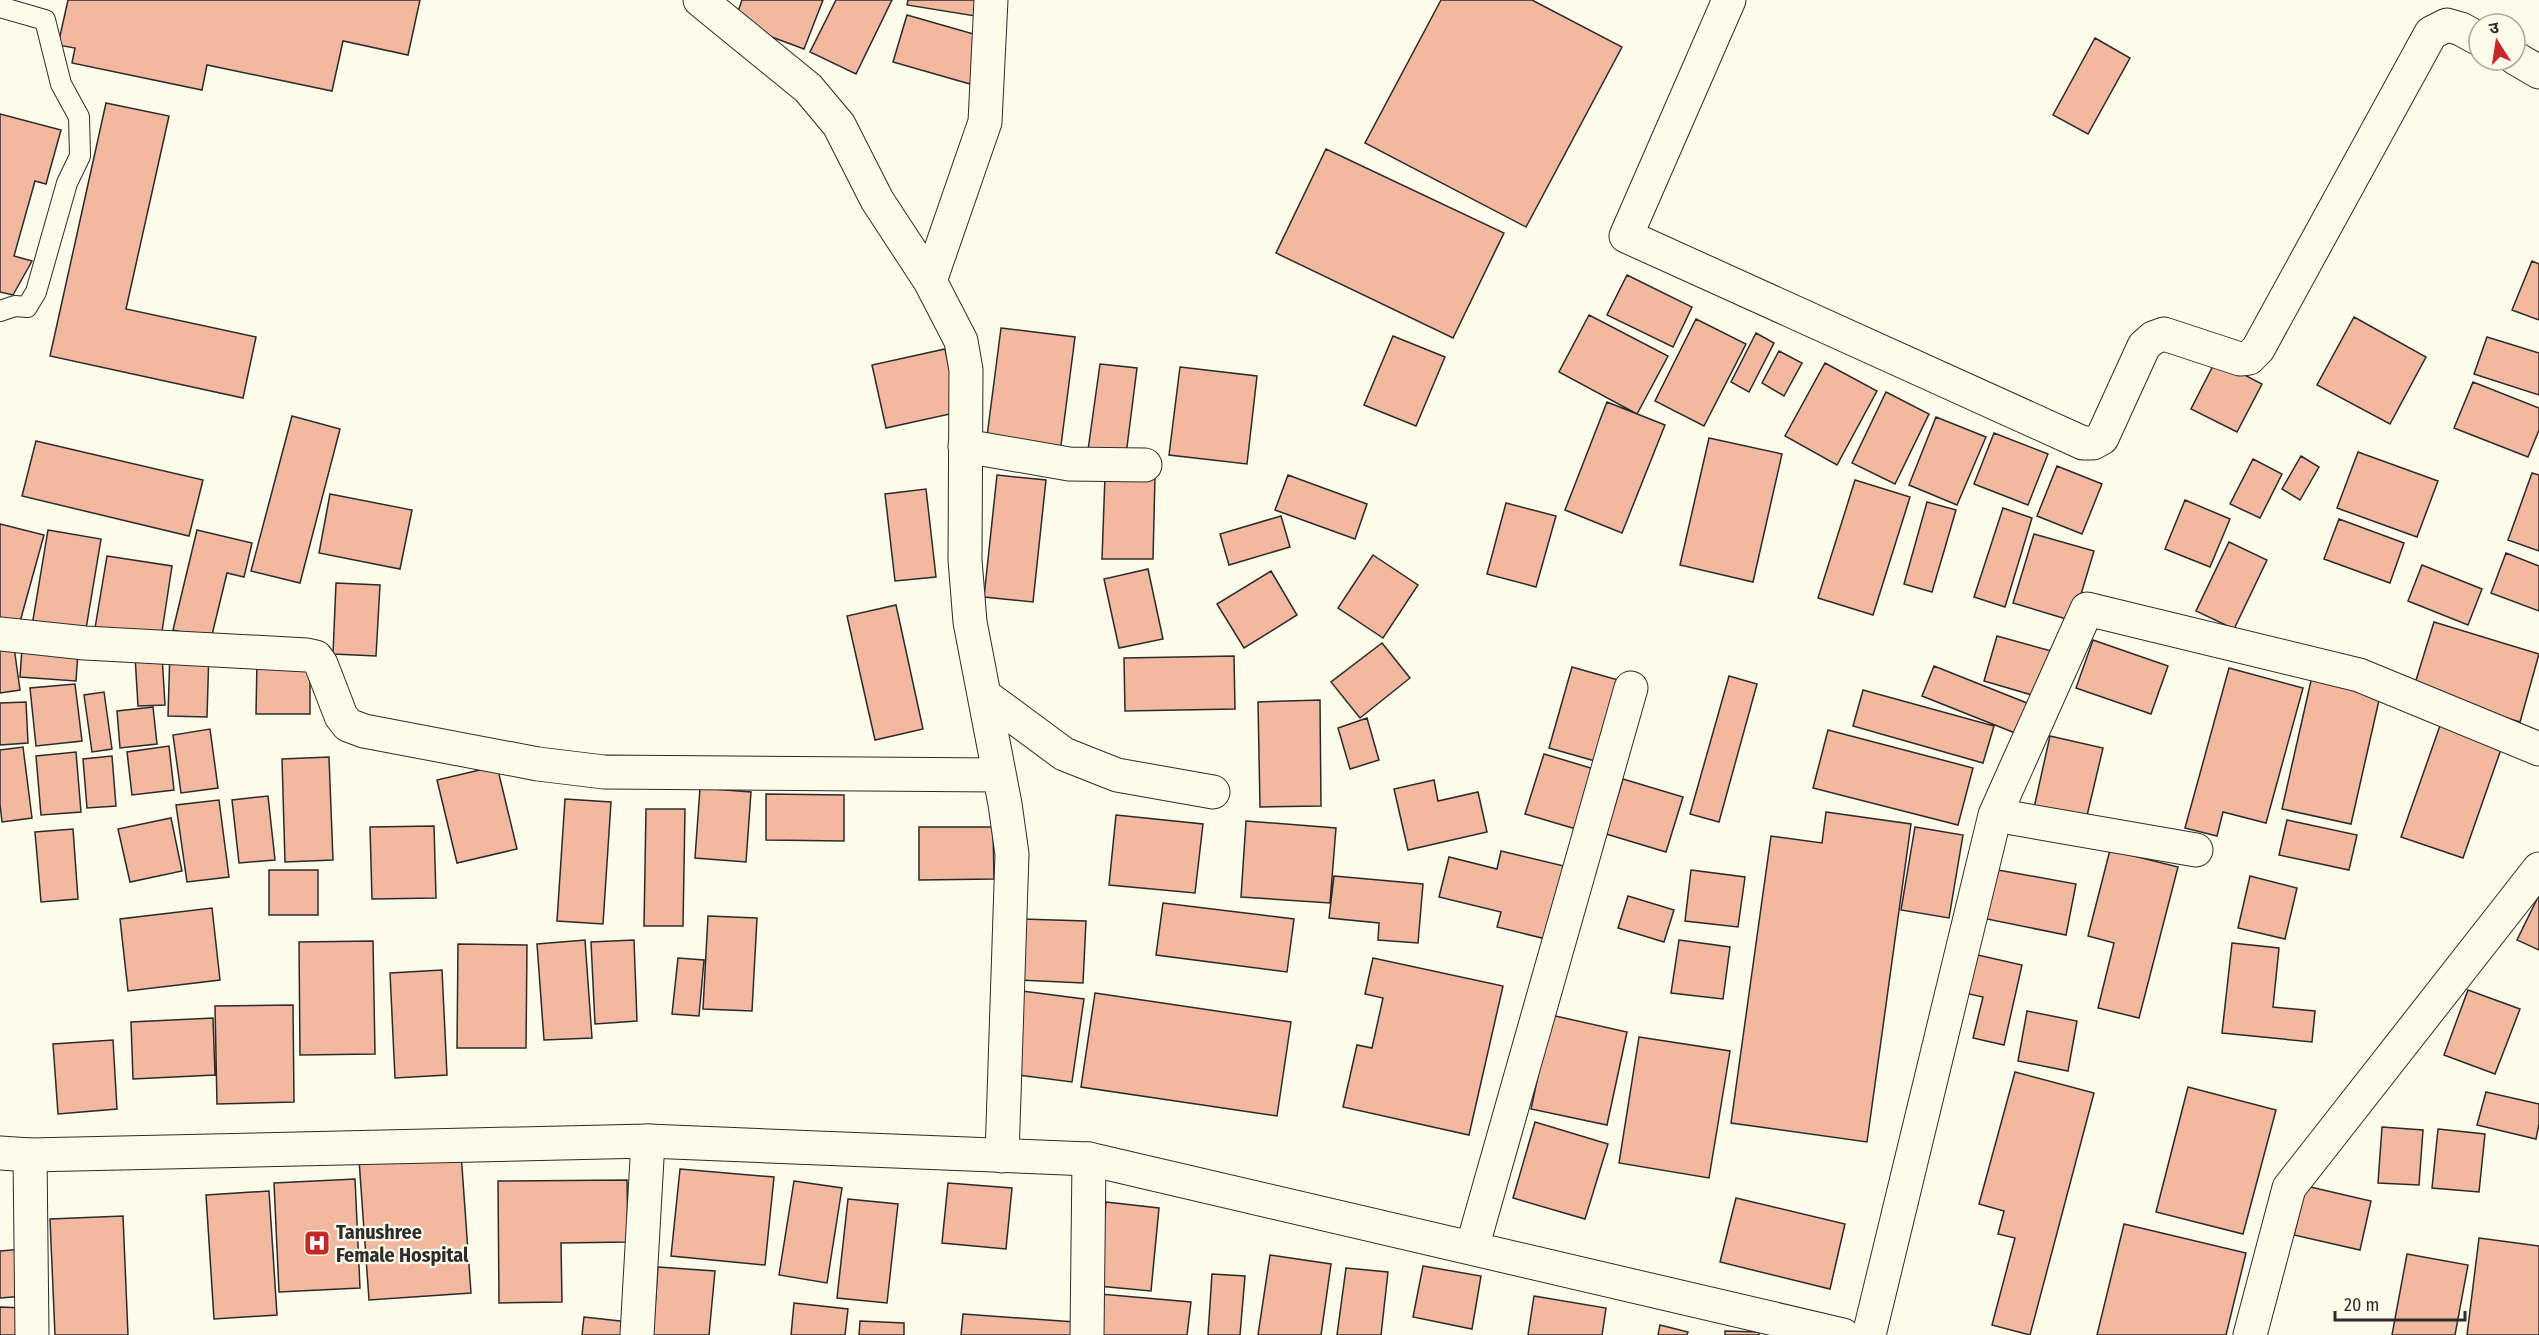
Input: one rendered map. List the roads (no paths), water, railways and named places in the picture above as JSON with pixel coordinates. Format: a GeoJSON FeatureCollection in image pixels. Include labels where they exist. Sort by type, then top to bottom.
{"type":"FeatureCollection","features":[{"type":"Feature","properties":{"kind":"street"},"geometry":{"type":"LineString","coordinates":[[700,0],[808,88],[839,125],[877,200],[930,281],[961,341],[966,370],[965,560],[970,622],[1012,854],[1002,1156]]}},
{"type":"Feature","properties":{"kind":"street"},"geometry":{"type":"LineString","coordinates":[[930,281],[985,122],[991,0]]}},
{"type":"Feature","properties":{"kind":"street"},"geometry":{"type":"LineString","coordinates":[[1729,0],[1626,236],[2083,442],[2093,443],[2102,438],[2144,346],[2153,338],[2164,334],[2240,359],[2249,358],[2258,349],[2431,33],[2447,25],[2467,32]]}},
{"type":"Feature","properties":{"kind":"street"},"geometry":{"type":"LineString","coordinates":[[965,446],[1069,464],[1145,465]]}},
{"type":"Feature","properties":{"kind":"street"},"geometry":{"type":"LineString","coordinates":[[1869,1335],[1995,815],[2087,609],[2359,675],[2539,749]]}},
{"type":"Feature","properties":{"kind":"street"},"geometry":{"type":"LineString","coordinates":[[0,634],[85,642],[307,655],[315,657],[321,664],[341,716],[348,725],[364,731],[538,764],[604,772],[999,774]]}},
{"type":"Feature","properties":{"kind":"street"},"geometry":{"type":"LineString","coordinates":[[1472,1248],[1631,688]]}},
{"type":"Feature","properties":{"kind":"street"},"geometry":{"type":"LineString","coordinates":[[984,695],[1064,754],[1117,775],[1213,792]]}},
{"type":"Feature","properties":{"kind":"street"},"geometry":{"type":"LineString","coordinates":[[1995,815],[2196,850]]}},
{"type":"Feature","properties":{"kind":"street"},"geometry":{"type":"LineString","coordinates":[[2250,1335],[2289,1188],[2539,869]]}},
{"type":"Feature","properties":{"kind":"street"},"geometry":{"type":"LineString","coordinates":[[32,1335],[15,1154],[648,1140],[1089,1160],[1843,1335]]}},
{"type":"Feature","properties":{"kind":"street"},"geometry":{"type":"LineString","coordinates":[[637,1335],[648,1140]]}},
{"type":"Feature","properties":{"kind":"street"},"geometry":{"type":"LineString","coordinates":[[1087,1335],[1089,1160]]}},
{"type":"Feature","properties":{"kind":"lane"},"geometry":{"type":"LineString","coordinates":[[0,8],[45,20],[62,84],[80,117],[80,156],[67,183],[36,292],[27,307],[15,306],[0,311]]}},
{"type":"Feature","properties":{"kind":"place","name":"Tanushree Female Hospital"},"geometry":{"type":"Point","coordinates":[317,1243]}}]}
